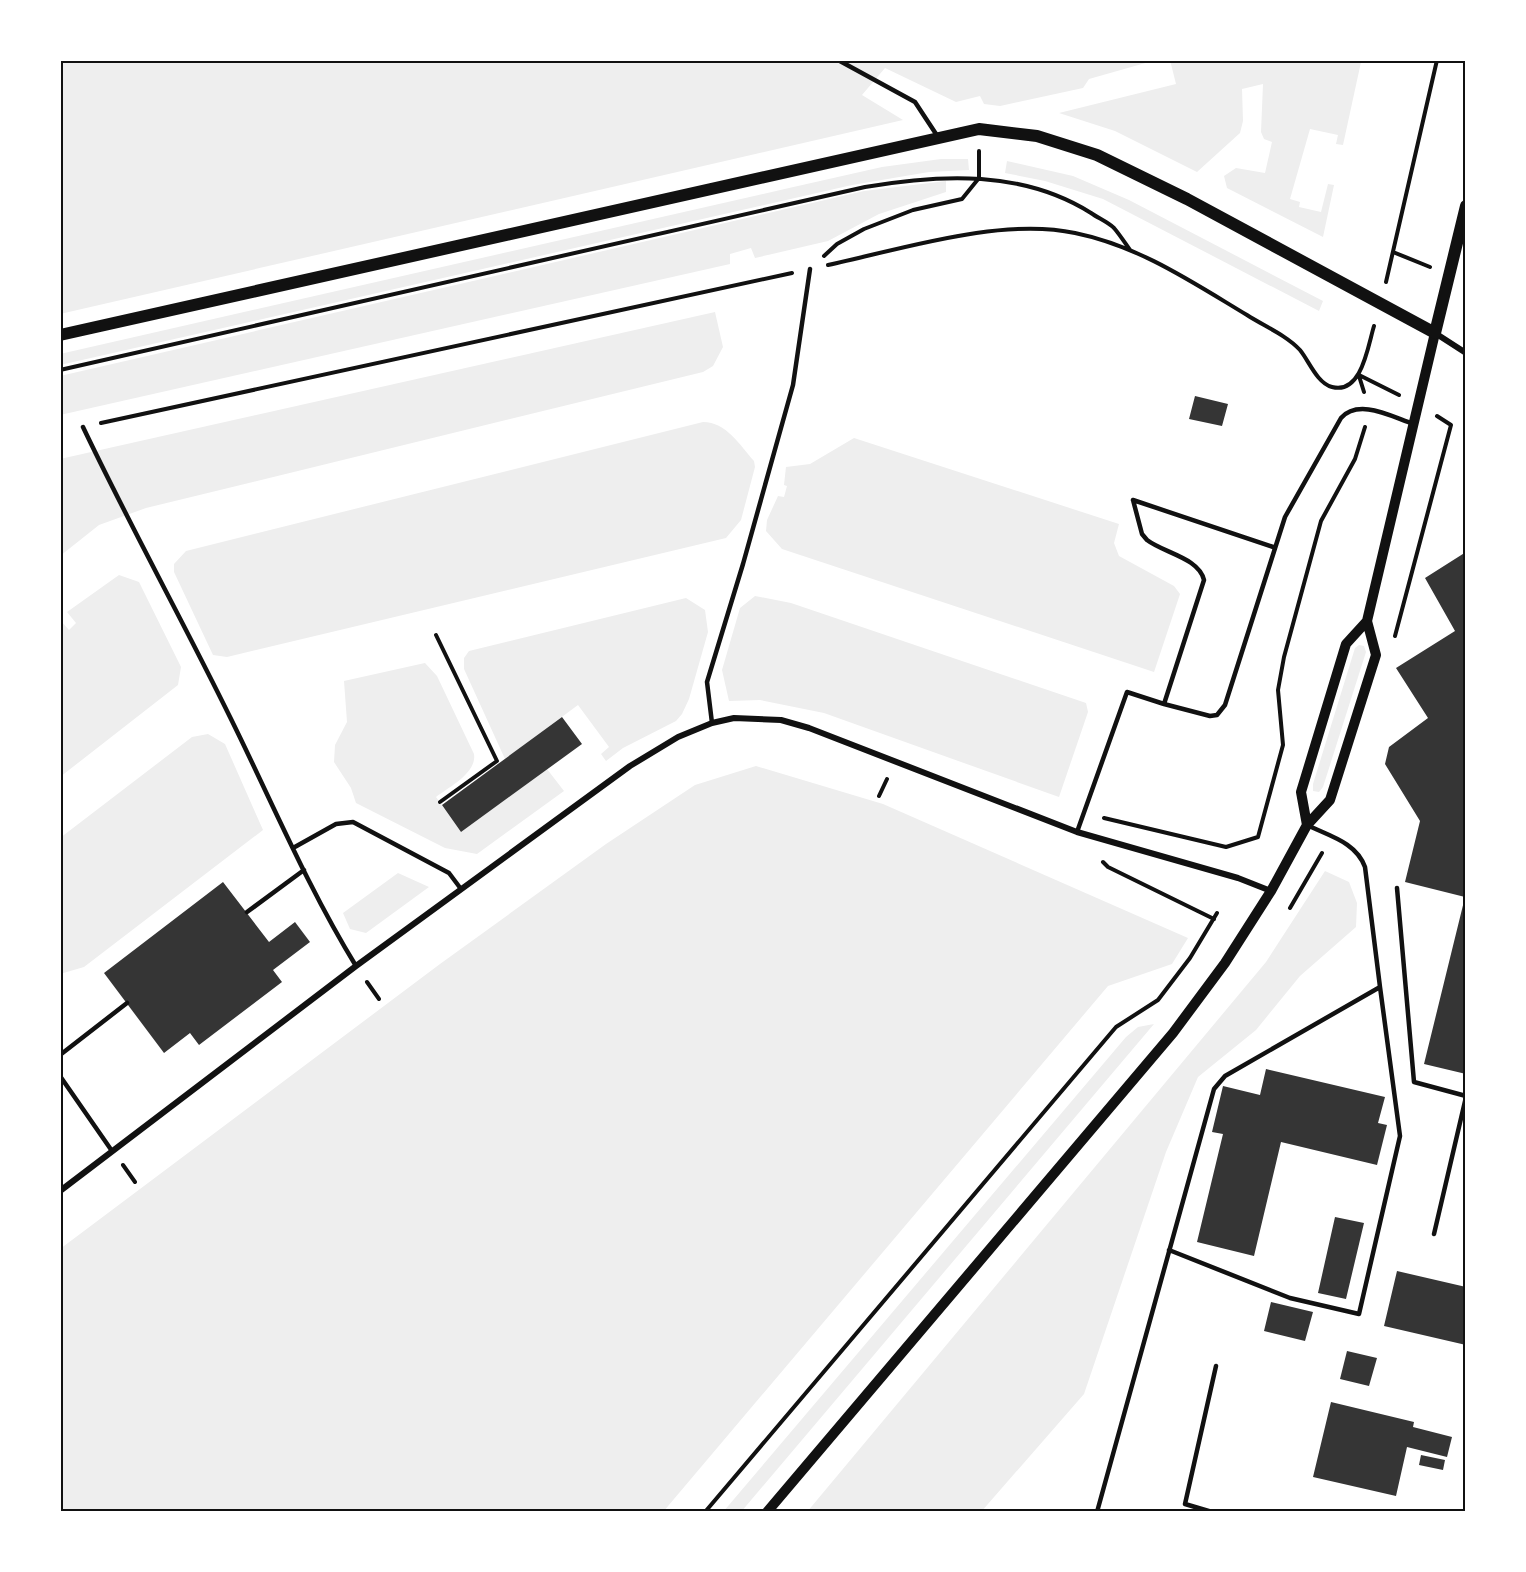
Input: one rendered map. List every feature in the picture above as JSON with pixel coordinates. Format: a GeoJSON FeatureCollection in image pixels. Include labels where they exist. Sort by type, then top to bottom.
{"type":"FeatureCollection","features":[{"type":"Feature","properties":{"kind":"main road"},"geometry":{"type":"LineString","coordinates":[[60,335],[979,129],[1037,136],[1097,155],[1187,199],[1435,333],[1466,206]]}},
{"type":"Feature","properties":{"kind":"street"},"geometry":{"type":"LineString","coordinates":[[767,1512],[1173,1033],[1225,963],[1271,891],[1307,825],[1330,800],[1376,656],[1367,621],[1435,333],[1466,353]]}},
{"type":"Feature","properties":{"kind":"street"},"geometry":{"type":"LineString","coordinates":[[1307,825],[1301,792],[1346,644],[1367,621]]}},
{"type":"Feature","properties":{"kind":"street"},"geometry":{"type":"LineString","coordinates":[[60,1191],[356,966],[630,766],[678,737],[712,723],[734,718],[758,717],[809,728],[1077,832],[1238,878],[1271,891]]}},
{"type":"Feature","properties":{"kind":"lane"},"geometry":{"type":"LineString","coordinates":[[838,60],[915,102],[938,137]]}},
{"type":"Feature","properties":{"kind":"lane"},"geometry":{"type":"LineString","coordinates":[[712,723],[707,682],[793,385],[810,269]]}},
{"type":"Feature","properties":{"kind":"lane"},"geometry":{"type":"LineString","coordinates":[[1077,832],[1127,692],[1210,716],[1221,711],[1273,547],[1285,517],[1341,418],[1351,410],[1370,411],[1414,424]]}},
{"type":"Feature","properties":{"kind":"lane"},"geometry":{"type":"LineString","coordinates":[[83,427],[135,536],[230,717],[304,870],[356,966]]}},
{"type":"Feature","properties":{"kind":"lane"},"geometry":{"type":"LineString","coordinates":[[1164,704],[1204,580],[1202,571],[1194,565],[1154,546],[1142,534],[1133,500],[1273,547]]}},
{"type":"Feature","properties":{"kind":"lane"},"geometry":{"type":"LineString","coordinates":[[293,848],[336,824],[353,822],[449,873],[460,889]]}},
{"type":"Feature","properties":{"kind":"lane"},"geometry":{"type":"LineString","coordinates":[[1169,1250],[1290,1298],[1359,1314],[1400,1136],[1365,867],[1354,848],[1307,825]]}},
{"type":"Feature","properties":{"kind":"lane"},"geometry":{"type":"LineString","coordinates":[[247,912],[304,870]]}},
{"type":"Feature","properties":{"kind":"lane"},"geometry":{"type":"LineString","coordinates":[[1397,888],[1414,1082],[1466,1096],[1434,1234]]}},
{"type":"Feature","properties":{"kind":"lane"},"geometry":{"type":"LineString","coordinates":[[1096,1512],[1218,1082],[1380,987]]}},
{"type":"Feature","properties":{"kind":"lane"},"geometry":{"type":"LineString","coordinates":[[60,1055],[127,1003]]}},
{"type":"Feature","properties":{"kind":"lane"},"geometry":{"type":"LineString","coordinates":[[60,1076],[112,1151]]}},
{"type":"Feature","properties":{"kind":"lane"},"geometry":{"type":"LineString","coordinates":[[1212,1512],[1185,1504],[1216,1366]]}},
{"type":"Feature","properties":{"kind":"path"},"geometry":{"type":"LineString","coordinates":[[1214,919],[1108,867],[1077,832],[1107,817],[1226,847],[1258,837],[1283,745],[1278,690],[1284,657],[1321,521],[1355,459],[1370,411],[1359,375],[1380,303],[1437,60]]}},
{"type":"Feature","properties":{"kind":"path"},"geometry":{"type":"LineString","coordinates":[[810,269],[837,244],[864,230],[913,210],[962,199],[979,178],[979,129]]}},
{"type":"Feature","properties":{"kind":"path"},"geometry":{"type":"LineString","coordinates":[[60,370],[865,187],[922,178],[979,178],[1025,185],[1072,202],[1113,227],[1131,251]]}},
{"type":"Feature","properties":{"kind":"path"},"geometry":{"type":"LineString","coordinates":[[83,427],[976,233],[1010,231],[1074,232],[1164,264],[1295,345],[1322,381],[1331,387],[1342,387],[1359,375]]}},
{"type":"Feature","properties":{"kind":"path"},"geometry":{"type":"LineString","coordinates":[[436,635],[497,761],[440,802]]}},
{"type":"Feature","properties":{"kind":"path"},"geometry":{"type":"LineString","coordinates":[[705,1512],[1116,1027],[1158,1000],[1190,958],[1217,913]]}},
{"type":"Feature","properties":{"kind":"shaded area"},"geometry":{"type":"Polygon","coordinates":[[[60,60],[1156,60],[1089,79],[1083,88],[1000,106],[984,104],[980,96],[956,102],[885,68],[862,95],[903,120],[60,314],[60,60]]]}},
{"type":"Feature","properties":{"kind":"shaded area"},"geometry":{"type":"Polygon","coordinates":[[[1170,60],[1367,60],[1361,62],[1343,145],[1336,144],[1338,135],[1310,129],[1290,199],[1300,202],[1299,207],[1321,212],[1328,184],[1334,185],[1323,237],[1227,188],[1224,176],[1236,168],[1265,173],[1272,142],[1264,139],[1261,132],[1263,84],[1242,89],[1243,121],[1240,133],[1197,172],[1115,131],[1059,113],[1176,84],[1170,60]]]}},
{"type":"Feature","properties":{"kind":"shaded area"},"geometry":{"type":"Polygon","coordinates":[[[941,159],[968,159],[969,170],[929,172],[852,185],[60,365],[60,354],[882,167],[941,159]]]}},
{"type":"Feature","properties":{"kind":"shaded area"},"geometry":{"type":"Polygon","coordinates":[[[1007,161],[1073,176],[1129,200],[1323,301],[1319,311],[1103,199],[1045,181],[1005,173],[1007,161]]]}},
{"type":"Feature","properties":{"kind":"shaded area"},"geometry":{"type":"Polygon","coordinates":[[[946,181],[946,192],[879,214],[828,241],[755,258],[751,248],[730,254],[730,264],[60,415],[60,376],[864,191],[946,181]]]}},
{"type":"Feature","properties":{"kind":"shaded area"},"geometry":{"type":"Polygon","coordinates":[[[715,312],[723,347],[713,366],[703,372],[146,508],[99,525],[60,556],[60,459],[715,312]]]}},
{"type":"Feature","properties":{"kind":"shaded area"},"geometry":{"type":"Polygon","coordinates":[[[703,422],[726,430],[754,461],[755,467],[741,520],[726,538],[227,657],[213,655],[174,572],[174,564],[186,551],[703,422]]]}},
{"type":"Feature","properties":{"kind":"shaded area"},"geometry":{"type":"Polygon","coordinates":[[[854,438],[1119,524],[1114,543],[1119,556],[1174,586],[1180,594],[1154,672],[782,549],[766,531],[767,520],[778,496],[784,497],[787,486],[784,485],[786,467],[810,464],[854,438]]]}},
{"type":"Feature","properties":{"kind":"shaded area"},"geometry":{"type":"Polygon","coordinates":[[[119,575],[139,582],[181,667],[178,685],[60,777],[60,620],[69,630],[76,623],[67,612],[119,575]]]}},
{"type":"Feature","properties":{"kind":"shaded area"},"geometry":{"type":"Polygon","coordinates":[[[755,596],[791,603],[1086,703],[1088,712],[1059,797],[824,713],[760,700],[729,701],[722,670],[740,608],[755,596]]]}},
{"type":"Feature","properties":{"kind":"shaded area"},"geometry":{"type":"Polygon","coordinates":[[[686,598],[705,610],[708,632],[689,699],[676,721],[623,748],[606,761],[601,754],[609,747],[578,705],[505,759],[464,669],[464,658],[469,651],[686,598]]]}},
{"type":"Feature","properties":{"kind":"shaded area"},"geometry":{"type":"Polygon","coordinates":[[[1359,645],[1364,646],[1366,652],[1323,787],[1319,792],[1313,791],[1313,784],[1355,648],[1359,645]]]}},
{"type":"Feature","properties":{"kind":"shaded area"},"geometry":{"type":"Polygon","coordinates":[[[425,663],[437,676],[474,754],[474,761],[467,773],[436,797],[461,832],[547,769],[564,791],[477,854],[445,848],[356,803],[351,788],[334,762],[335,745],[347,722],[344,681],[425,663]]]}},
{"type":"Feature","properties":{"kind":"shaded area"},"geometry":{"type":"Polygon","coordinates":[[[208,734],[225,744],[263,830],[84,967],[60,974],[60,838],[192,737],[208,734]]]}},
{"type":"Feature","properties":{"kind":"shaded area"},"geometry":{"type":"Polygon","coordinates":[[[756,766],[883,804],[1188,938],[1172,964],[1108,986],[663,1512],[60,1512],[60,1249],[440,964],[606,844],[695,785],[756,766]]]}},
{"type":"Feature","properties":{"kind":"shaded area"},"geometry":{"type":"Polygon","coordinates":[[[1325,871],[1349,882],[1357,903],[1356,927],[1300,976],[1256,1030],[1198,1077],[1166,1152],[1084,1394],[981,1512],[807,1512],[1266,962],[1325,871]]]}},
{"type":"Feature","properties":{"kind":"shaded area"},"geometry":{"type":"Polygon","coordinates":[[[398,873],[429,887],[366,933],[350,929],[343,913],[398,873]]]}},
{"type":"Feature","properties":{"kind":"shaded area"},"geometry":{"type":"Polygon","coordinates":[[[1154,1024],[741,1512],[723,1512],[1126,1037],[1138,1027],[1154,1024]]]}},
{"type":"Feature","properties":{"kind":"building"},"geometry":{"type":"Polygon","coordinates":[[[1195,396],[1228,404],[1222,426],[1189,419],[1195,396]]]}},
{"type":"Feature","properties":{"kind":"building"},"geometry":{"type":"Polygon","coordinates":[[[1466,552],[1466,1074],[1424,1064],[1465,897],[1405,882],[1420,821],[1385,764],[1389,747],[1428,718],[1396,668],[1455,631],[1425,578],[1466,552]]]}},
{"type":"Feature","properties":{"kind":"building"},"geometry":{"type":"Polygon","coordinates":[[[562,717],[582,744],[461,832],[442,805],[562,717]]]}},
{"type":"Feature","properties":{"kind":"building"},"geometry":{"type":"Polygon","coordinates":[[[223,882],[269,942],[295,922],[310,942],[273,970],[282,982],[199,1045],[190,1033],[164,1053],[104,973],[223,882]]]}},
{"type":"Feature","properties":{"kind":"building"},"geometry":{"type":"Polygon","coordinates":[[[1266,1069],[1385,1097],[1378,1123],[1387,1125],[1377,1165],[1281,1142],[1254,1256],[1197,1242],[1223,1134],[1212,1132],[1223,1086],[1260,1095],[1266,1069]]]}},
{"type":"Feature","properties":{"kind":"building"},"geometry":{"type":"Polygon","coordinates":[[[1335,1217],[1364,1223],[1346,1299],[1318,1293],[1335,1217]]]}},
{"type":"Feature","properties":{"kind":"building"},"geometry":{"type":"Polygon","coordinates":[[[1397,1271],[1466,1287],[1466,1345],[1384,1326],[1397,1271]]]}},
{"type":"Feature","properties":{"kind":"building"},"geometry":{"type":"Polygon","coordinates":[[[1271,1302],[1313,1312],[1305,1341],[1264,1331],[1271,1302]]]}},
{"type":"Feature","properties":{"kind":"building"},"geometry":{"type":"Polygon","coordinates":[[[1347,1351],[1377,1358],[1369,1386],[1340,1379],[1347,1351]]]}},
{"type":"Feature","properties":{"kind":"building"},"geometry":{"type":"Polygon","coordinates":[[[1331,1402],[1414,1422],[1413,1427],[1452,1437],[1447,1457],[1407,1447],[1396,1496],[1313,1477],[1331,1402]]]}},
{"type":"Feature","properties":{"kind":"building"},"geometry":{"type":"Polygon","coordinates":[[[1421,1455],[1445,1460],[1443,1470],[1419,1465],[1421,1455]]]}}]}
